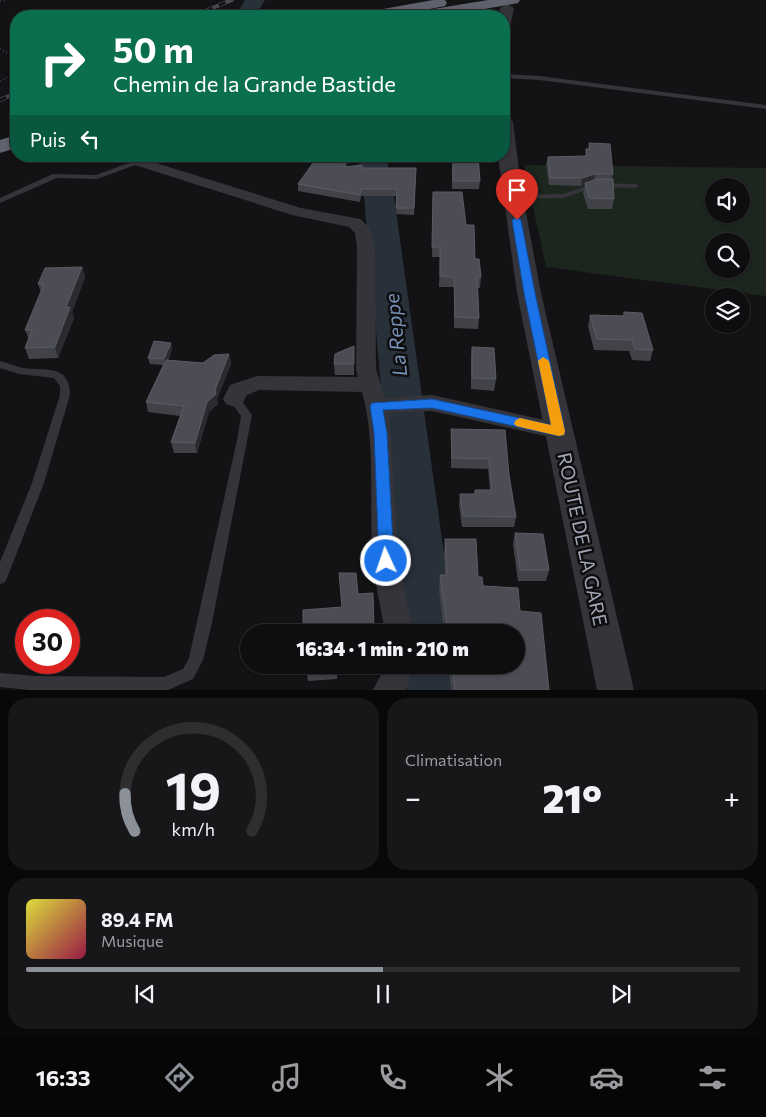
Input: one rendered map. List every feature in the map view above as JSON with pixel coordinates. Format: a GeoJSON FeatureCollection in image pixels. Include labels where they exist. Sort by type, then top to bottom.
{"type":"FeatureCollection","features":[{"type":"Feature","properties":{"kind":"highway"},"geometry":{"type":"LineString","coordinates":[[405,10],[459,0]]}},
{"type":"Feature","properties":{"kind":"highway"},"geometry":{"type":"LineString","coordinates":[[466,10],[510,4]]}},
{"type":"Feature","properties":{"kind":"street"},"geometry":{"type":"LineString","coordinates":[[140,162],[298,212],[354,223],[361,228],[366,247],[366,369],[374,395],[380,433],[386,561],[398,624]]}},
{"type":"Feature","properties":{"kind":"street","name":"ROUTE DE LA GARE"},"geometry":{"type":"LineString","coordinates":[[508,162],[512,197],[529,293],[616,690]]}},
{"type":"Feature","properties":{"kind":"street"},"geometry":{"type":"LineString","coordinates":[[234,399],[238,390],[257,383],[432,403],[559,431]]}},
{"type":"Feature","properties":{"kind":"street"},"geometry":{"type":"LineString","coordinates":[[388,690],[394,683],[397,674]]}},
{"type":"Feature","properties":{"kind":"lane"},"geometry":{"type":"LineString","coordinates":[[510,76],[539,78],[766,107]]}},
{"type":"Feature","properties":{"kind":"lane"},"geometry":{"type":"LineString","coordinates":[[0,201],[56,176],[98,177],[140,162]]}},
{"type":"Feature","properties":{"kind":"lane"},"geometry":{"type":"LineString","coordinates":[[512,197],[564,196],[594,185],[635,186]]}},
{"type":"Feature","properties":{"kind":"lane"},"geometry":{"type":"LineString","coordinates":[[0,364],[22,371],[55,374],[63,378],[66,386],[65,395],[38,483],[0,578]]}},
{"type":"Feature","properties":{"kind":"lane"},"geometry":{"type":"LineString","coordinates":[[0,680],[35,683],[164,684],[188,674],[196,660],[205,623],[243,440],[247,415],[234,399]]}},
{"type":"Feature","properties":{"kind":"path"},"geometry":{"type":"LineString","coordinates":[[0,1],[6,0]]}},
{"type":"Feature","properties":{"kind":"shaded area"},"geometry":{"type":"Polygon","coordinates":[[[524,165],[766,168],[766,296],[750,294],[750,288],[705,288],[546,267],[524,165]]]}},
{"type":"Feature","properties":{"kind":"building"},"geometry":{"type":"Polygon","coordinates":[[[589,143],[610,144],[613,174],[595,174],[582,178],[550,178],[548,157],[587,156],[586,149],[590,149],[589,143]]]}},
{"type":"Feature","properties":{"kind":"building"},"geometry":{"type":"Polygon","coordinates":[[[314,162],[346,162],[344,167],[362,165],[363,168],[416,168],[414,208],[396,208],[397,189],[361,189],[360,195],[298,184],[314,162]]]}},
{"type":"Feature","properties":{"kind":"building"},"geometry":{"type":"Polygon","coordinates":[[[453,162],[478,162],[480,181],[453,181],[453,162]]]}},
{"type":"Feature","properties":{"kind":"building"},"geometry":{"type":"Polygon","coordinates":[[[597,179],[613,179],[614,199],[589,198],[585,183],[597,179]]]}},
{"type":"Feature","properties":{"kind":"building"},"geometry":{"type":"Polygon","coordinates":[[[433,192],[462,192],[466,225],[474,225],[475,259],[479,259],[481,277],[477,277],[479,318],[455,317],[454,277],[440,276],[440,247],[432,247],[433,192]]]}},
{"type":"Feature","properties":{"kind":"building"},"geometry":{"type":"Polygon","coordinates":[[[82,267],[66,307],[70,307],[55,347],[25,348],[32,330],[25,330],[44,284],[38,284],[45,268],[82,267]]]}},
{"type":"Feature","properties":{"kind":"building"},"geometry":{"type":"Polygon","coordinates":[[[624,312],[642,313],[653,350],[635,349],[632,340],[597,339],[590,315],[624,316],[624,312]]]}},
{"type":"Feature","properties":{"kind":"building"},"geometry":{"type":"Polygon","coordinates":[[[154,341],[171,343],[164,359],[148,358],[154,341]]]}},
{"type":"Feature","properties":{"kind":"building"},"geometry":{"type":"Polygon","coordinates":[[[354,346],[354,364],[334,364],[335,354],[354,346]]]}},
{"type":"Feature","properties":{"kind":"building"},"geometry":{"type":"Polygon","coordinates":[[[472,347],[494,348],[496,379],[472,378],[472,347]]]}},
{"type":"Feature","properties":{"kind":"building"},"geometry":{"type":"Polygon","coordinates":[[[229,354],[215,390],[216,394],[207,402],[195,443],[171,442],[184,406],[146,402],[166,360],[203,363],[214,355],[229,354]]]}},
{"type":"Feature","properties":{"kind":"building"},"geometry":{"type":"Polygon","coordinates":[[[451,429],[505,430],[509,475],[516,517],[463,516],[460,494],[475,494],[475,490],[492,490],[489,459],[452,458],[451,429]]]}},
{"type":"Feature","properties":{"kind":"building"},"geometry":{"type":"Polygon","coordinates":[[[515,533],[543,534],[549,570],[520,570],[515,533]]]}},
{"type":"Feature","properties":{"kind":"building"},"geometry":{"type":"Polygon","coordinates":[[[445,539],[476,539],[478,577],[482,577],[483,586],[518,588],[520,611],[541,613],[549,690],[455,690],[453,674],[525,674],[525,624],[447,624],[440,575],[447,575],[445,539]]]}},
{"type":"Feature","properties":{"kind":"building"},"geometry":{"type":"Polygon","coordinates":[[[339,573],[356,573],[358,594],[373,593],[374,624],[303,624],[303,610],[342,607],[339,573]]]}},
{"type":"Feature","properties":{"kind":"waterway","name":"La Reppe"},"geometry":{"type":"LineString","coordinates":[[249,10],[255,0]]}},
{"type":"Feature","properties":{"kind":"waterway","name":"La Reppe"},"geometry":{"type":"LineString","coordinates":[[373,162],[379,197],[428,624]]}},
{"type":"Feature","properties":{"kind":"waterway","name":"La Reppe"},"geometry":{"type":"LineString","coordinates":[[434,674],[435,690]]}},
{"type":"Feature","properties":{"kind":"railway"},"geometry":{"type":"LineString","coordinates":[[208,10],[232,0]]}},
{"type":"Feature","properties":{"kind":"railway"},"geometry":{"type":"LineString","coordinates":[[0,100],[10,96]]}},
{"type":"Feature","properties":{"kind":"slow traffic"},"geometry":{"type":"LineString","coordinates":[[520,423],[559,431],[543,361]]}},
{"type":"Feature","properties":{"kind":"route"},"geometry":{"type":"LineString","coordinates":[[386,561],[377,406],[432,403],[559,431],[529,293],[517,220]]}}]}
